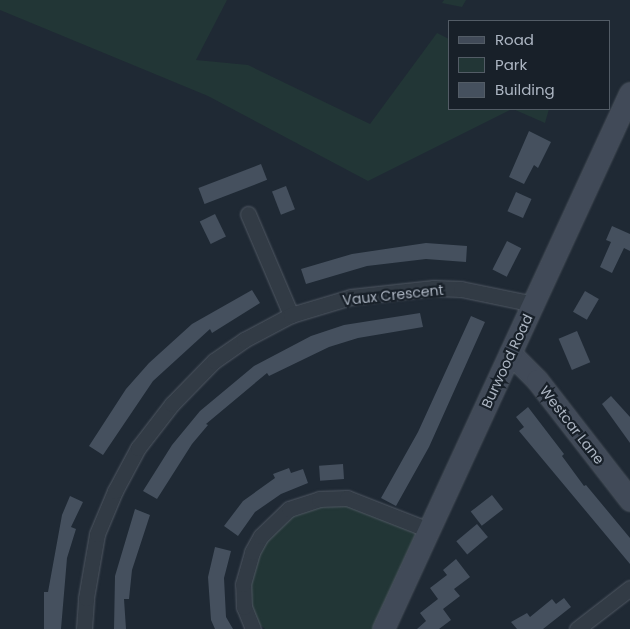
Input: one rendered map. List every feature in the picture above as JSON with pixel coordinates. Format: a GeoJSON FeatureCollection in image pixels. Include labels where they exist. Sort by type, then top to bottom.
{"type":"FeatureCollection","features":[{"type":"Feature","properties":{"kind":"street","name":"Burwood Road"},"geometry":{"type":"LineString","coordinates":[[383,629],[630,93]]}},
{"type":"Feature","properties":{"kind":"street"},"geometry":{"type":"LineString","coordinates":[[248,214],[291,315]]}},
{"type":"Feature","properties":{"kind":"street","name":"Vaux Crescent"},"geometry":{"type":"LineString","coordinates":[[84,629],[86,598],[97,534],[115,491],[138,448],[195,377],[244,340],[291,315],[352,297],[434,288],[484,291],[534,304]]}},
{"type":"Feature","properties":{"kind":"street","name":"Westcar Lane"},"geometry":{"type":"LineString","coordinates":[[510,353],[537,380],[630,500]]}},
{"type":"Feature","properties":{"kind":"street"},"geometry":{"type":"LineString","coordinates":[[253,629],[244,607],[243,584],[252,552],[261,536],[289,509],[319,498],[347,498],[428,530]]}},
{"type":"Feature","properties":{"kind":"street"},"geometry":{"type":"LineString","coordinates":[[578,629],[630,588]]}},
{"type":"Feature","properties":{"kind":"green space"},"geometry":{"type":"Polygon","coordinates":[[[0,0],[227,0],[196,60],[248,65],[370,124],[437,33],[448,38],[448,110],[510,110],[368,181],[208,96],[0,10],[0,0]]]}},
{"type":"Feature","properties":{"kind":"green space"},"geometry":{"type":"Polygon","coordinates":[[[444,0],[466,0],[462,7],[442,3],[444,0]]]}},
{"type":"Feature","properties":{"kind":"green space"},"geometry":{"type":"Polygon","coordinates":[[[515,110],[549,110],[545,123],[515,110]]]}},
{"type":"Feature","properties":{"kind":"green space"},"geometry":{"type":"Polygon","coordinates":[[[349,503],[417,532],[373,629],[265,629],[256,621],[246,592],[258,548],[280,522],[310,505],[349,503]]]}},
{"type":"Feature","properties":{"kind":"building"},"geometry":{"type":"Polygon","coordinates":[[[529,131],[551,142],[538,168],[534,165],[524,184],[509,177],[529,131]]]}},
{"type":"Feature","properties":{"kind":"building"},"geometry":{"type":"Polygon","coordinates":[[[261,164],[267,180],[205,204],[198,188],[261,164]]]}},
{"type":"Feature","properties":{"kind":"building"},"geometry":{"type":"Polygon","coordinates":[[[286,186],[295,209],[281,215],[272,191],[286,186]]]}},
{"type":"Feature","properties":{"kind":"building"},"geometry":{"type":"Polygon","coordinates":[[[516,192],[532,199],[523,218],[507,211],[516,192]]]}},
{"type":"Feature","properties":{"kind":"building"},"geometry":{"type":"Polygon","coordinates":[[[215,214],[226,236],[211,244],[200,221],[215,214]]]}},
{"type":"Feature","properties":{"kind":"building"},"geometry":{"type":"Polygon","coordinates":[[[612,226],[630,234],[630,251],[624,248],[612,273],[600,267],[611,242],[606,240],[612,226]]]}},
{"type":"Feature","properties":{"kind":"building"},"geometry":{"type":"Polygon","coordinates":[[[507,241],[521,248],[507,277],[492,270],[507,241]]]}},
{"type":"Feature","properties":{"kind":"building"},"geometry":{"type":"Polygon","coordinates":[[[426,243],[467,246],[466,262],[426,259],[367,266],[306,284],[301,269],[352,254],[426,243]]]}},
{"type":"Feature","properties":{"kind":"building"},"geometry":{"type":"Polygon","coordinates":[[[252,290],[260,303],[212,333],[210,329],[153,381],[103,455],[89,446],[126,389],[149,363],[192,324],[252,290]]]}},
{"type":"Feature","properties":{"kind":"building"},"geometry":{"type":"Polygon","coordinates":[[[585,291],[599,299],[587,320],[573,312],[585,291]]]}},
{"type":"Feature","properties":{"kind":"building"},"geometry":{"type":"Polygon","coordinates":[[[420,313],[423,327],[358,338],[329,347],[269,376],[267,373],[206,424],[208,425],[192,444],[157,499],[143,491],[172,445],[200,411],[254,366],[311,336],[344,325],[420,313]]]}},
{"type":"Feature","properties":{"kind":"building"},"geometry":{"type":"Polygon","coordinates":[[[471,316],[485,322],[429,447],[396,506],[381,498],[418,432],[471,316]]]}},
{"type":"Feature","properties":{"kind":"building"},"geometry":{"type":"Polygon","coordinates":[[[577,331],[590,362],[572,370],[559,339],[577,331]]]}},
{"type":"Feature","properties":{"kind":"building"},"geometry":{"type":"Polygon","coordinates":[[[611,396],[630,417],[630,443],[602,404],[611,396]]]}},
{"type":"Feature","properties":{"kind":"building"},"geometry":{"type":"Polygon","coordinates":[[[528,407],[564,454],[562,456],[584,486],[586,485],[630,538],[630,564],[519,431],[524,427],[516,417],[528,407]]]}},
{"type":"Feature","properties":{"kind":"building"},"geometry":{"type":"Polygon","coordinates":[[[343,464],[344,479],[320,481],[319,466],[343,464]]]}},
{"type":"Feature","properties":{"kind":"building"},"geometry":{"type":"Polygon","coordinates":[[[289,468],[291,473],[303,469],[308,483],[281,494],[255,512],[238,536],[224,526],[243,501],[275,478],[273,474],[289,468]]]}},
{"type":"Feature","properties":{"kind":"building"},"geometry":{"type":"Polygon","coordinates":[[[492,495],[503,509],[482,526],[471,512],[492,495]]]}},
{"type":"Feature","properties":{"kind":"building"},"geometry":{"type":"Polygon","coordinates":[[[70,496],[83,502],[71,527],[76,529],[67,558],[61,629],[44,629],[44,592],[48,592],[62,515],[70,496]]]}},
{"type":"Feature","properties":{"kind":"building"},"geometry":{"type":"Polygon","coordinates":[[[135,509],[150,515],[132,570],[129,599],[124,599],[126,629],[114,629],[115,576],[135,509]]]}},
{"type":"Feature","properties":{"kind":"building"},"geometry":{"type":"Polygon","coordinates":[[[477,524],[488,537],[467,554],[456,541],[477,524]]]}},
{"type":"Feature","properties":{"kind":"building"},"geometry":{"type":"Polygon","coordinates":[[[215,547],[231,551],[224,578],[226,617],[233,629],[215,629],[211,620],[208,577],[215,547]]]}},
{"type":"Feature","properties":{"kind":"building"},"geometry":{"type":"Polygon","coordinates":[[[456,559],[470,577],[454,589],[460,596],[443,609],[451,620],[439,629],[417,629],[426,621],[420,613],[438,599],[430,588],[447,575],[443,570],[456,559]]]}},
{"type":"Feature","properties":{"kind":"building"},"geometry":{"type":"Polygon","coordinates":[[[564,598],[571,607],[543,629],[517,629],[511,622],[527,613],[530,617],[552,599],[556,604],[564,598]]]}}]}
